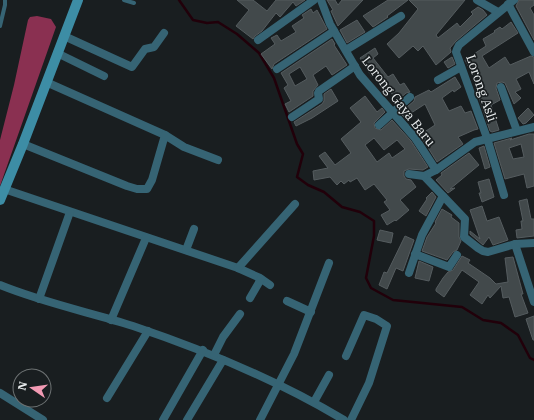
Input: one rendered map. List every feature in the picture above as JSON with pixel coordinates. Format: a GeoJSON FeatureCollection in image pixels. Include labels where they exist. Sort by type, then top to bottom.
{"type":"FeatureCollection","features":[{"type":"Feature","properties":{"kind":"main road"},"geometry":{"type":"LineString","coordinates":[[0,200],[78,0]]}},
{"type":"Feature","properties":{"kind":"street"},"geometry":{"type":"LineString","coordinates":[[258,40],[314,0]]}},
{"type":"Feature","properties":{"kind":"street","name":"Lorong Gaya Baru"},"geometry":{"type":"LineString","coordinates":[[321,0],[334,31],[360,75],[415,138],[436,170]]}},
{"type":"Feature","properties":{"kind":"street"},"geometry":{"type":"LineString","coordinates":[[477,0],[498,12]]}},
{"type":"Feature","properties":{"kind":"street"},"geometry":{"type":"LineString","coordinates":[[511,2],[534,52]]}},
{"type":"Feature","properties":{"kind":"street","name":"Lorong Asli"},"geometry":{"type":"LineString","coordinates":[[504,195],[487,138],[456,49],[463,41],[511,2]]}},
{"type":"Feature","properties":{"kind":"street"},"geometry":{"type":"LineString","coordinates":[[346,50],[401,16]]}},
{"type":"Feature","properties":{"kind":"street"},"geometry":{"type":"LineString","coordinates":[[277,69],[334,31]]}},
{"type":"Feature","properties":{"kind":"street"},"geometry":{"type":"LineString","coordinates":[[64,36],[132,67],[145,49],[154,47],[164,33]]}},
{"type":"Feature","properties":{"kind":"street"},"geometry":{"type":"LineString","coordinates":[[57,53],[104,76]]}},
{"type":"Feature","properties":{"kind":"street"},"geometry":{"type":"LineString","coordinates":[[292,117],[319,98],[319,91],[355,66]]}},
{"type":"Feature","properties":{"kind":"street"},"geometry":{"type":"LineString","coordinates":[[438,80],[461,67]]}},
{"type":"Feature","properties":{"kind":"street"},"geometry":{"type":"LineString","coordinates":[[46,82],[165,135],[184,147],[218,160]]}},
{"type":"Feature","properties":{"kind":"street"},"geometry":{"type":"LineString","coordinates":[[501,87],[517,131]]}},
{"type":"Feature","properties":{"kind":"street"},"geometry":{"type":"LineString","coordinates":[[379,125],[410,97]]}},
{"type":"Feature","properties":{"kind":"street"},"geometry":{"type":"LineString","coordinates":[[409,174],[424,176],[436,170],[470,144],[487,138],[534,127]]}},
{"type":"Feature","properties":{"kind":"street"},"geometry":{"type":"LineString","coordinates":[[23,144],[127,186],[142,190],[147,189],[152,180],[165,135]]}},
{"type":"Feature","properties":{"kind":"street"},"geometry":{"type":"LineString","coordinates":[[424,176],[465,219],[466,223],[464,236],[483,251],[488,252],[515,244],[534,243]]}},
{"type":"Feature","properties":{"kind":"street"},"geometry":{"type":"LineString","coordinates":[[4,189],[238,268],[270,285]]}},
{"type":"Feature","properties":{"kind":"street"},"geometry":{"type":"LineString","coordinates":[[409,272],[422,236],[443,196]]}},
{"type":"Feature","properties":{"kind":"street"},"geometry":{"type":"LineString","coordinates":[[238,268],[295,204]]}},
{"type":"Feature","properties":{"kind":"street"},"geometry":{"type":"LineString","coordinates":[[39,299],[70,212]]}},
{"type":"Feature","properties":{"kind":"street"},"geometry":{"type":"LineString","coordinates":[[186,250],[194,229]]}},
{"type":"Feature","properties":{"kind":"street"},"geometry":{"type":"LineString","coordinates":[[111,320],[146,238]]}},
{"type":"Feature","properties":{"kind":"street"},"geometry":{"type":"LineString","coordinates":[[515,244],[534,302]]}},
{"type":"Feature","properties":{"kind":"street"},"geometry":{"type":"LineString","coordinates":[[415,254],[448,267],[457,256]]}},
{"type":"Feature","properties":{"kind":"street"},"geometry":{"type":"LineString","coordinates":[[260,420],[294,354],[329,263]]}},
{"type":"Feature","properties":{"kind":"street"},"geometry":{"type":"LineString","coordinates":[[250,298],[261,279]]}},
{"type":"Feature","properties":{"kind":"street"},"geometry":{"type":"LineString","coordinates":[[0,285],[39,299],[148,331],[203,350],[279,384],[314,402],[344,420]]}},
{"type":"Feature","properties":{"kind":"street"},"geometry":{"type":"LineString","coordinates":[[287,300],[311,312]]}},
{"type":"Feature","properties":{"kind":"street"},"geometry":{"type":"LineString","coordinates":[[214,355],[223,337],[240,314]]}},
{"type":"Feature","properties":{"kind":"street"},"geometry":{"type":"LineString","coordinates":[[346,356],[364,315],[376,319],[387,326],[369,383],[351,420]]}},
{"type":"Feature","properties":{"kind":"street"},"geometry":{"type":"LineString","coordinates":[[107,398],[148,331]]}},
{"type":"Feature","properties":{"kind":"street"},"geometry":{"type":"LineString","coordinates":[[163,420],[203,350]]}},
{"type":"Feature","properties":{"kind":"street"},"geometry":{"type":"LineString","coordinates":[[186,420],[224,360]]}},
{"type":"Feature","properties":{"kind":"street"},"geometry":{"type":"LineString","coordinates":[[314,402],[329,375]]}},
{"type":"Feature","properties":{"kind":"street"},"geometry":{"type":"LineString","coordinates":[[0,393],[43,420]]}},
{"type":"Feature","properties":{"kind":"lane"},"geometry":{"type":"LineString","coordinates":[[0,26],[5,0]]}},
{"type":"Feature","properties":{"kind":"lane"},"geometry":{"type":"LineString","coordinates":[[124,0],[134,3]]}},
{"type":"Feature","properties":{"kind":"shaded area"},"geometry":{"type":"Polygon","coordinates":[[[37,16],[51,19],[56,27],[0,186],[0,140],[28,20],[30,17],[37,16]]]}},
{"type":"Feature","properties":{"kind":"building"},"geometry":{"type":"Polygon","coordinates":[[[237,0],[253,0],[267,11],[276,0],[305,0],[296,6],[293,2],[280,17],[276,13],[262,31],[253,39],[236,26],[249,10],[237,0]]]}},
{"type":"Feature","properties":{"kind":"building"},"geometry":{"type":"Polygon","coordinates":[[[327,0],[335,0],[338,5],[342,0],[363,0],[338,26],[331,11],[333,10],[327,0]]]}},
{"type":"Feature","properties":{"kind":"building"},"geometry":{"type":"Polygon","coordinates":[[[388,0],[408,0],[387,16],[388,17],[373,27],[363,16],[388,0]]]}},
{"type":"Feature","properties":{"kind":"building"},"geometry":{"type":"Polygon","coordinates":[[[409,0],[465,0],[436,35],[438,38],[457,23],[460,27],[473,14],[471,12],[478,7],[487,15],[456,41],[450,48],[451,52],[436,65],[423,46],[418,51],[413,46],[399,58],[387,44],[399,33],[418,9],[409,0]]]}},
{"type":"Feature","properties":{"kind":"building"},"geometry":{"type":"Polygon","coordinates":[[[519,0],[534,0],[534,5],[530,8],[534,15],[534,40],[516,6],[519,0]]]}},
{"type":"Feature","properties":{"kind":"building"},"geometry":{"type":"Polygon","coordinates":[[[311,9],[313,13],[317,10],[327,29],[274,64],[272,69],[261,54],[275,44],[271,38],[277,35],[281,41],[296,32],[292,26],[304,18],[302,15],[311,9]]]}},
{"type":"Feature","properties":{"kind":"building"},"geometry":{"type":"Polygon","coordinates":[[[357,20],[365,32],[347,43],[340,30],[357,20]]]}},
{"type":"Feature","properties":{"kind":"building"},"geometry":{"type":"Polygon","coordinates":[[[511,22],[518,33],[482,56],[489,68],[505,57],[510,65],[531,56],[534,57],[534,84],[529,72],[516,79],[521,89],[515,92],[521,98],[514,104],[505,83],[497,83],[496,88],[500,100],[491,105],[499,130],[492,132],[490,131],[479,98],[484,95],[465,60],[486,46],[483,39],[495,32],[494,31],[500,27],[502,29],[511,22]]]}},
{"type":"Feature","properties":{"kind":"building"},"geometry":{"type":"Polygon","coordinates":[[[332,39],[335,44],[334,45],[347,65],[332,75],[326,66],[313,75],[318,85],[313,91],[313,96],[289,112],[285,104],[291,101],[284,88],[288,85],[281,73],[332,39]],[[300,67],[289,74],[295,86],[307,79],[300,67]]]}},
{"type":"Feature","properties":{"kind":"building"},"geometry":{"type":"Polygon","coordinates":[[[375,48],[378,54],[373,58],[388,77],[393,74],[400,85],[404,83],[410,92],[406,93],[397,101],[377,73],[372,77],[360,58],[375,48]]]}},
{"type":"Feature","properties":{"kind":"building"},"geometry":{"type":"Polygon","coordinates":[[[452,57],[455,64],[448,68],[444,62],[452,57]]]}},
{"type":"Feature","properties":{"kind":"building"},"geometry":{"type":"Polygon","coordinates":[[[455,77],[461,87],[454,92],[453,90],[442,98],[449,111],[461,106],[465,113],[471,111],[478,129],[458,137],[463,144],[437,162],[420,135],[435,125],[425,104],[408,115],[409,117],[406,119],[400,113],[414,101],[415,97],[429,90],[431,92],[455,77]]]}},
{"type":"Feature","properties":{"kind":"building"},"geometry":{"type":"Polygon","coordinates":[[[331,89],[338,101],[312,118],[296,126],[294,122],[322,104],[324,101],[324,94],[331,89]]]}},
{"type":"Feature","properties":{"kind":"building"},"geometry":{"type":"Polygon","coordinates":[[[365,96],[377,112],[382,108],[385,112],[374,123],[375,128],[381,130],[392,120],[411,141],[428,167],[423,170],[409,169],[404,171],[404,176],[406,179],[411,180],[416,187],[400,200],[409,210],[396,221],[395,220],[387,225],[381,215],[390,210],[384,202],[387,200],[374,184],[365,190],[357,178],[350,182],[349,180],[344,184],[341,181],[337,185],[330,177],[314,180],[313,171],[328,168],[319,156],[325,152],[335,165],[351,153],[341,139],[361,122],[350,108],[365,96]],[[374,138],[365,145],[377,162],[389,153],[392,158],[405,149],[397,140],[384,150],[374,138]]]}},
{"type":"Feature","properties":{"kind":"building"},"geometry":{"type":"Polygon","coordinates":[[[528,108],[534,115],[523,124],[518,118],[528,108]]]}},
{"type":"Feature","properties":{"kind":"building"},"geometry":{"type":"Polygon","coordinates":[[[529,134],[534,134],[534,186],[527,188],[524,174],[505,179],[494,143],[512,138],[510,140],[529,134]],[[521,144],[509,148],[513,159],[524,157],[521,144]]]}},
{"type":"Feature","properties":{"kind":"building"},"geometry":{"type":"Polygon","coordinates":[[[484,146],[490,167],[485,169],[479,148],[484,146]]]}},
{"type":"Feature","properties":{"kind":"building"},"geometry":{"type":"Polygon","coordinates":[[[469,153],[479,165],[450,189],[455,188],[448,193],[436,180],[442,175],[441,173],[469,153]]]}},
{"type":"Feature","properties":{"kind":"building"},"geometry":{"type":"Polygon","coordinates":[[[489,179],[494,197],[482,202],[478,182],[489,179]]]}},
{"type":"Feature","properties":{"kind":"building"},"geometry":{"type":"Polygon","coordinates":[[[432,192],[436,197],[426,216],[419,211],[427,199],[426,198],[432,192]]]}},
{"type":"Feature","properties":{"kind":"building"},"geometry":{"type":"Polygon","coordinates":[[[527,199],[531,219],[534,219],[534,236],[517,238],[516,230],[522,229],[521,221],[523,221],[519,201],[527,199]]]}},
{"type":"Feature","properties":{"kind":"building"},"geometry":{"type":"Polygon","coordinates":[[[482,206],[487,221],[499,217],[508,240],[493,245],[489,237],[483,245],[470,234],[470,231],[480,239],[470,210],[482,206]]]}},
{"type":"Feature","properties":{"kind":"building"},"geometry":{"type":"Polygon","coordinates":[[[442,209],[452,215],[451,217],[459,223],[459,237],[461,241],[457,250],[453,252],[447,260],[422,251],[427,237],[436,223],[435,222],[442,209]]]}},
{"type":"Feature","properties":{"kind":"building"},"geometry":{"type":"Polygon","coordinates":[[[380,230],[393,233],[391,243],[377,240],[380,230]]]}},
{"type":"Feature","properties":{"kind":"building"},"geometry":{"type":"Polygon","coordinates":[[[405,236],[414,240],[403,271],[396,268],[387,289],[379,285],[384,272],[387,273],[405,236]]]}},
{"type":"Feature","properties":{"kind":"building"},"geometry":{"type":"Polygon","coordinates":[[[462,256],[470,260],[468,263],[496,284],[508,282],[505,258],[513,257],[523,294],[521,294],[528,313],[515,317],[509,297],[503,298],[501,286],[490,298],[488,295],[482,304],[470,295],[479,282],[462,270],[444,297],[436,291],[443,278],[448,272],[453,270],[462,256]]]}},
{"type":"Feature","properties":{"kind":"building"},"geometry":{"type":"Polygon","coordinates":[[[419,261],[433,267],[429,281],[415,278],[419,261]]]}},
{"type":"Feature","properties":{"kind":"building"},"geometry":{"type":"Polygon","coordinates":[[[534,316],[534,340],[533,340],[526,319],[534,316]]]}},
{"type":"Feature","properties":{"kind":"waterway"},"geometry":{"type":"LineString","coordinates":[[179,0],[193,20],[207,23],[218,22],[237,34],[259,53],[274,78],[297,144],[303,154],[297,177],[308,185],[324,192],[342,207],[360,212],[374,221],[374,236],[366,278],[371,288],[393,300],[462,307],[483,320],[501,323],[518,335],[530,358],[534,360]]}}]}
